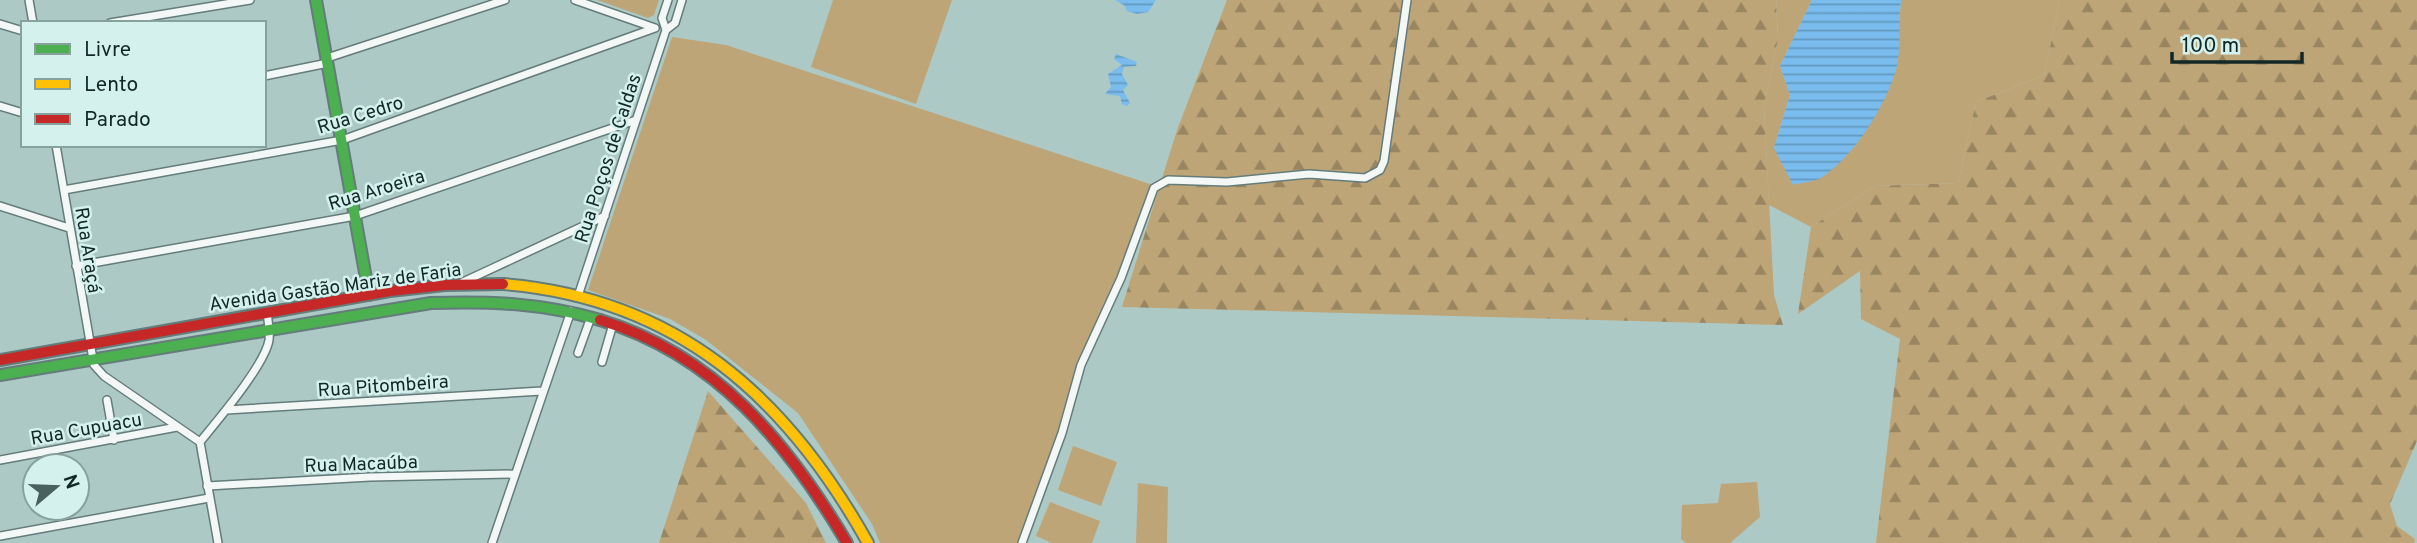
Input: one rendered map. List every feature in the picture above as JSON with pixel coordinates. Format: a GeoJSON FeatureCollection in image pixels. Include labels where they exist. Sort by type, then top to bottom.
{"type":"FeatureCollection","features":[{"type":"Feature","properties":{"kind":"main road"},"geometry":{"type":"LineString","coordinates":[[316,0],[369,295]]}},
{"type":"Feature","properties":{"kind":"main road","name":"Avenida Gastão Mariz de Faria"},"geometry":{"type":"LineString","coordinates":[[0,360],[267,312],[461,283],[525,285],[578,296],[655,323],[746,382],[788,423],[844,495],[868,543]]}},
{"type":"Feature","properties":{"kind":"main road","name":"Avenida Gastão Mariz de Faria"},"geometry":{"type":"LineString","coordinates":[[0,375],[269,328],[469,299],[520,301],[571,311],[613,324],[648,339],[706,371],[761,418],[810,478],[847,543]]}},
{"type":"Feature","properties":{"kind":"main road"},"geometry":{"type":"LineString","coordinates":[[648,339],[654,332],[655,323]]}},
{"type":"Feature","properties":{"kind":"main road"},"geometry":{"type":"LineString","coordinates":[[660,346],[661,337],[669,331]]}},
{"type":"Feature","properties":{"kind":"street"},"geometry":{"type":"LineString","coordinates":[[29,0],[33,21]]}},
{"type":"Feature","properties":{"kind":"street"},"geometry":{"type":"LineString","coordinates":[[122,21],[250,0]]}},
{"type":"Feature","properties":{"kind":"street"},"geometry":{"type":"LineString","coordinates":[[266,76],[328,60],[505,0]]}},
{"type":"Feature","properties":{"kind":"street"},"geometry":{"type":"LineString","coordinates":[[575,0],[666,30]]}},
{"type":"Feature","properties":{"kind":"street","name":"Rua Poços de Caldas"},"geometry":{"type":"LineString","coordinates":[[666,30],[662,18],[668,0]]}},
{"type":"Feature","properties":{"kind":"street","name":"Rua Poços de Caldas"},"geometry":{"type":"LineString","coordinates":[[578,296],[666,30],[675,23],[682,0]]}},
{"type":"Feature","properties":{"kind":"street"},"geometry":{"type":"LineString","coordinates":[[1022,543],[1062,433],[1081,365],[1121,278],[1154,188],[1168,180],[1191,183],[1309,174],[1373,176],[1384,162],[1407,0]]}},
{"type":"Feature","properties":{"kind":"street"},"geometry":{"type":"LineString","coordinates":[[0,23],[21,30]]}},
{"type":"Feature","properties":{"kind":"street","name":"Rua Cedro"},"geometry":{"type":"LineString","coordinates":[[64,190],[342,140],[655,28]]}},
{"type":"Feature","properties":{"kind":"street"},"geometry":{"type":"LineString","coordinates":[[0,106],[21,112]]}},
{"type":"Feature","properties":{"kind":"street","name":"Rua Aroeira"},"geometry":{"type":"LineString","coordinates":[[76,266],[355,216],[636,120]]}},
{"type":"Feature","properties":{"kind":"street","name":"Rua Araçá"},"geometry":{"type":"LineString","coordinates":[[56,147],[92,360]]}},
{"type":"Feature","properties":{"kind":"street"},"geometry":{"type":"LineString","coordinates":[[0,206],[69,228]]}},
{"type":"Feature","properties":{"kind":"street"},"geometry":{"type":"LineString","coordinates":[[461,283],[605,216]]}},
{"type":"Feature","properties":{"kind":"street"},"geometry":{"type":"LineString","coordinates":[[492,543],[571,311]]}},
{"type":"Feature","properties":{"kind":"street"},"geometry":{"type":"LineString","coordinates":[[218,543],[200,442],[226,410],[266,349],[269,328],[267,312]]}},
{"type":"Feature","properties":{"kind":"street"},"geometry":{"type":"LineString","coordinates":[[578,353],[591,317]]}},
{"type":"Feature","properties":{"kind":"street"},"geometry":{"type":"LineString","coordinates":[[602,362],[613,324]]}},
{"type":"Feature","properties":{"kind":"street"},"geometry":{"type":"LineString","coordinates":[[92,360],[104,376],[200,442]]}},
{"type":"Feature","properties":{"kind":"street","name":"Rua Pitombeira"},"geometry":{"type":"LineString","coordinates":[[226,410],[542,391]]}},
{"type":"Feature","properties":{"kind":"street"},"geometry":{"type":"LineString","coordinates":[[107,400],[114,440]]}},
{"type":"Feature","properties":{"kind":"street","name":"Rua Cupuacu"},"geometry":{"type":"LineString","coordinates":[[0,460],[177,428]]}},
{"type":"Feature","properties":{"kind":"street","name":"Rua Macaúba"},"geometry":{"type":"LineString","coordinates":[[207,486],[370,477],[515,474]]}},
{"type":"Feature","properties":{"kind":"street"},"geometry":{"type":"LineString","coordinates":[[0,536],[209,498]]}},
{"type":"Feature","properties":{"kind":"green space"},"geometry":{"type":"Polygon","coordinates":[[[597,0],[659,0],[654,15],[648,18],[597,0]]]}},
{"type":"Feature","properties":{"kind":"green space"},"geometry":{"type":"Polygon","coordinates":[[[833,0],[952,0],[916,104],[811,67],[833,0]]]}},
{"type":"Feature","properties":{"kind":"green space"},"geometry":{"type":"Polygon","coordinates":[[[1227,0],[1776,0],[1778,39],[1764,106],[1774,295],[1783,325],[1122,307],[1177,130],[1227,0]]]}},
{"type":"Feature","properties":{"kind":"green space"},"geometry":{"type":"Polygon","coordinates":[[[1776,0],[1812,0],[1780,66],[1790,95],[1774,148],[1855,146],[1870,123],[1896,70],[1901,0],[2060,0],[2044,75],[1976,102],[1958,183],[1875,186],[1811,227],[1769,205],[1764,106],[1778,39],[1776,0]]]}},
{"type":"Feature","properties":{"kind":"green space"},"geometry":{"type":"Polygon","coordinates":[[[2060,0],[2417,0],[2417,441],[2390,504],[2397,526],[2415,539],[2414,543],[1876,543],[1900,339],[1861,319],[1860,271],[1798,314],[1811,227],[1875,186],[1958,183],[1976,102],[2044,75],[2060,0]]]}},
{"type":"Feature","properties":{"kind":"green space"},"geometry":{"type":"Polygon","coordinates":[[[672,37],[726,45],[1153,185],[1017,543],[880,543],[872,524],[798,413],[706,340],[670,319],[588,290],[672,37]]]}},
{"type":"Feature","properties":{"kind":"green space"},"geometry":{"type":"Polygon","coordinates":[[[708,391],[806,503],[826,543],[659,543],[708,391]]]}},
{"type":"Feature","properties":{"kind":"green space"},"geometry":{"type":"Polygon","coordinates":[[[1073,446],[1117,462],[1101,506],[1058,490],[1073,446]]]}},
{"type":"Feature","properties":{"kind":"green space"},"geometry":{"type":"Polygon","coordinates":[[[1757,482],[1760,517],[1730,543],[1686,543],[1681,539],[1682,505],[1718,503],[1721,484],[1757,482]]]}},
{"type":"Feature","properties":{"kind":"green space"},"geometry":{"type":"Polygon","coordinates":[[[1138,483],[1168,487],[1167,543],[1136,543],[1138,483]]]}},
{"type":"Feature","properties":{"kind":"green space"},"geometry":{"type":"Polygon","coordinates":[[[1050,502],[1100,521],[1092,543],[1052,543],[1036,536],[1050,502]]]}},
{"type":"Feature","properties":{"kind":"water"},"geometry":{"type":"Polygon","coordinates":[[[1115,0],[1156,0],[1148,12],[1137,14],[1127,11],[1125,6],[1115,0]]]}},
{"type":"Feature","properties":{"kind":"water"},"geometry":{"type":"Polygon","coordinates":[[[1812,0],[1901,0],[1899,53],[1891,84],[1877,114],[1858,143],[1836,167],[1821,178],[1793,185],[1774,148],[1790,95],[1780,66],[1812,0]]]}},
{"type":"Feature","properties":{"kind":"water"},"geometry":{"type":"Polygon","coordinates":[[[1116,54],[1137,62],[1136,66],[1124,67],[1122,74],[1128,85],[1123,90],[1130,103],[1127,106],[1122,104],[1120,96],[1105,94],[1111,87],[1108,74],[1122,65],[1114,59],[1116,54]]]}},
{"type":"Feature","properties":{"kind":"traffic: fast"},"geometry":{"type":"LineString","coordinates":[[316,0],[369,295]]}},
{"type":"Feature","properties":{"kind":"traffic: fast"},"geometry":{"type":"LineString","coordinates":[[0,375],[431,303],[516,304],[600,320]]}},
{"type":"Feature","properties":{"kind":"traffic: slow"},"geometry":{"type":"LineString","coordinates":[[503,284],[565,293],[621,310],[673,333],[720,364],[762,400],[801,442],[836,490],[868,543]]}},
{"type":"Feature","properties":{"kind":"traffic: jam"},"geometry":{"type":"LineString","coordinates":[[0,360],[390,291],[445,285],[503,284]]}},
{"type":"Feature","properties":{"kind":"traffic: jam"},"geometry":{"type":"LineString","coordinates":[[600,320],[641,335],[679,355],[713,379],[773,437],[799,470],[847,543]]}}]}
